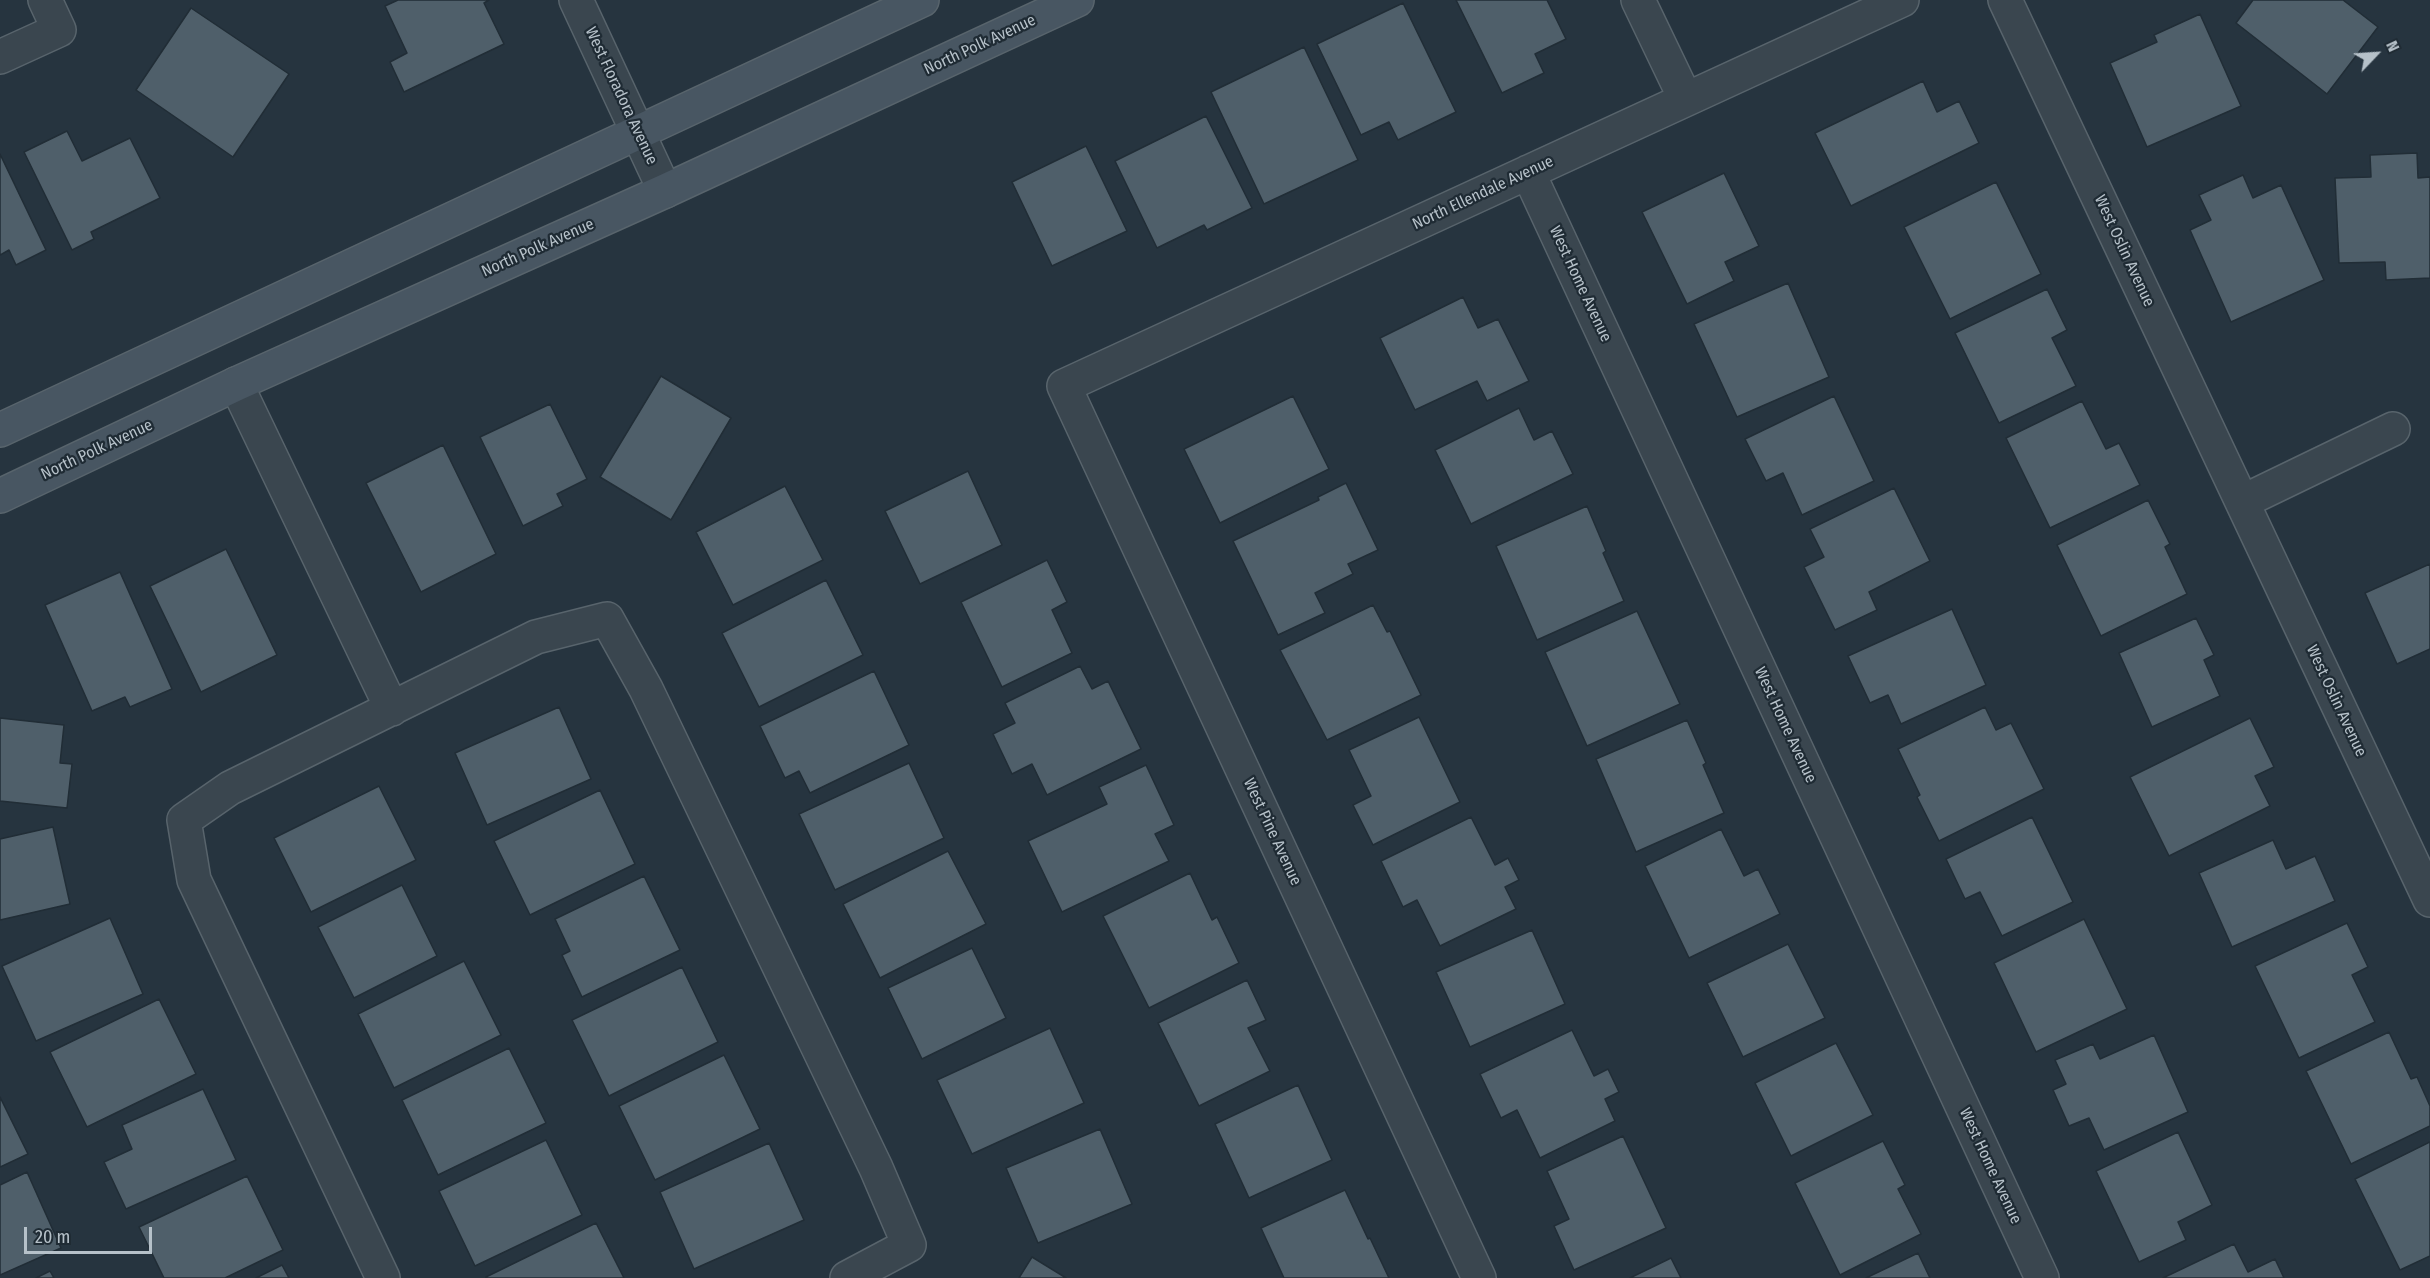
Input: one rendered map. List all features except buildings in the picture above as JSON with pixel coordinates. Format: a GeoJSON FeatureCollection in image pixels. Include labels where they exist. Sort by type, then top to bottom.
{"type":"FeatureCollection","features":[{"type":"Feature","properties":{"kind":"main road"},"geometry":{"type":"LineString","coordinates":[[0,430],[922,0]]}},
{"type":"Feature","properties":{"kind":"main road","name":"North Polk Avenue"},"geometry":{"type":"LineString","coordinates":[[0,496],[236,384],[665,191],[1077,0]]}},
{"type":"Feature","properties":{"kind":"street"},"geometry":{"type":"LineString","coordinates":[[0,57],[59,30],[45,0]]}},
{"type":"Feature","properties":{"kind":"street","name":"West Floradora Avenue"},"geometry":{"type":"LineString","coordinates":[[576,0],[665,191]]}},
{"type":"Feature","properties":{"kind":"street"},"geometry":{"type":"LineString","coordinates":[[1638,0],[1685,99]]}},
{"type":"Feature","properties":{"kind":"street","name":"North Ellendale Avenue"},"geometry":{"type":"LineString","coordinates":[[1064,386],[1902,0]]}},
{"type":"Feature","properties":{"kind":"street","name":"West Oslin Avenue"},"geometry":{"type":"LineString","coordinates":[[2005,0],[2430,900]]}},
{"type":"Feature","properties":{"kind":"street","name":"West Home Avenue"},"geometry":{"type":"LineString","coordinates":[[1528,172],[2042,1278]]}},
{"type":"Feature","properties":{"kind":"street"},"geometry":{"type":"LineString","coordinates":[[236,384],[392,709]]}},
{"type":"Feature","properties":{"kind":"street","name":"West Pine Avenue"},"geometry":{"type":"LineString","coordinates":[[1064,386],[1479,1278]]}},
{"type":"Feature","properties":{"kind":"street"},"geometry":{"type":"LineString","coordinates":[[2242,502],[2393,429]]}},
{"type":"Feature","properties":{"kind":"street"},"geometry":{"type":"LineString","coordinates":[[383,1278],[194,880],[184,820],[230,788],[536,637],[607,619],[646,689],[876,1168],[909,1245],[847,1278]]}}]}
